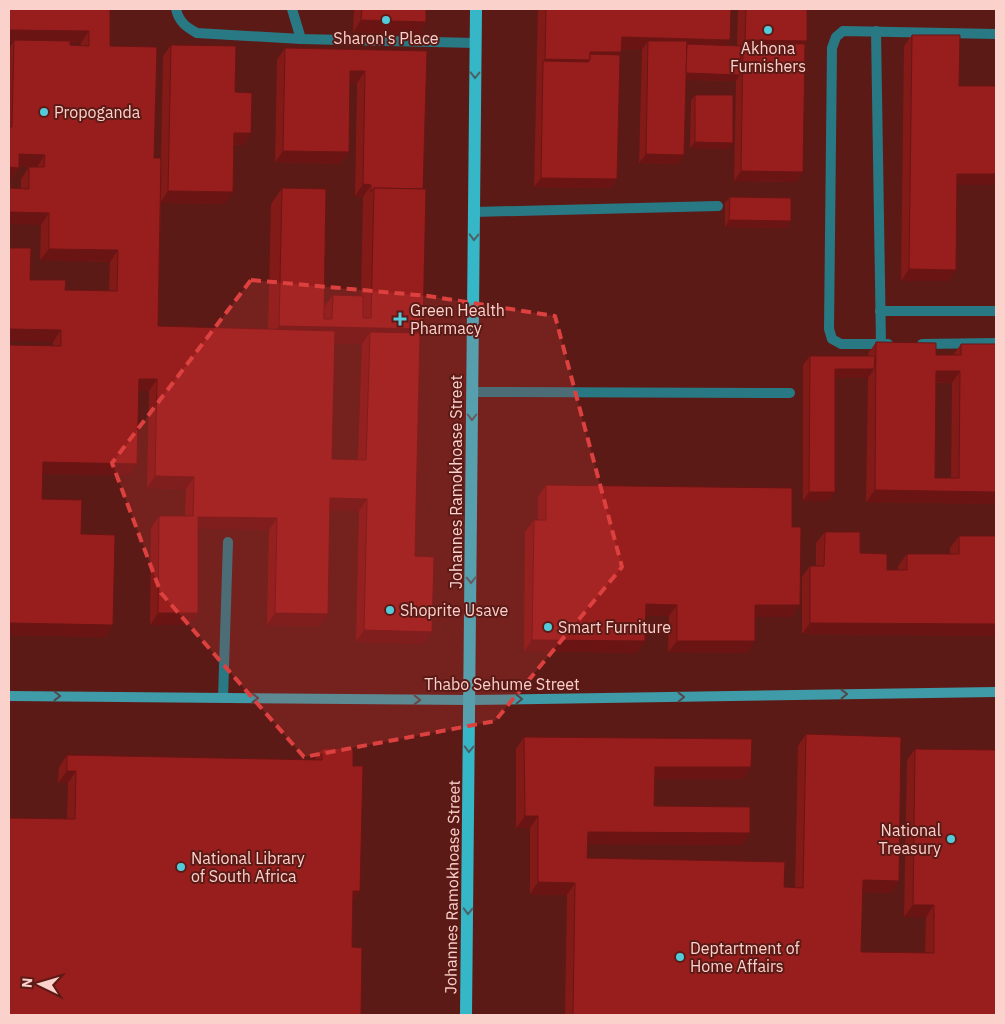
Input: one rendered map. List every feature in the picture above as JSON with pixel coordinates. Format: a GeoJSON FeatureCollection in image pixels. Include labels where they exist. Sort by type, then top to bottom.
{"type":"FeatureCollection","features":[{"type":"Feature","properties":{"kind":"main road","name":"Johannes Ramokhoase Street"},"geometry":{"type":"LineString","coordinates":[[466,1015],[476,9]]}},
{"type":"Feature","properties":{"kind":"main road","name":"Thabo Sehume Street"},"geometry":{"type":"LineString","coordinates":[[9,696],[470,700],[996,692]]}},
{"type":"Feature","properties":{"kind":"lane"},"geometry":{"type":"LineString","coordinates":[[176,9],[180,21],[187,28],[197,33],[301,39],[476,42]]}},
{"type":"Feature","properties":{"kind":"lane"},"geometry":{"type":"LineString","coordinates":[[292,9],[301,39]]}},
{"type":"Feature","properties":{"kind":"lane"},"geometry":{"type":"LineString","coordinates":[[996,34],[843,31],[836,37],[832,48],[829,329],[832,339],[841,344],[996,343]]}},
{"type":"Feature","properties":{"kind":"lane"},"geometry":{"type":"LineString","coordinates":[[876,31],[881,344]]}},
{"type":"Feature","properties":{"kind":"lane"},"geometry":{"type":"LineString","coordinates":[[474,212],[718,206]]}},
{"type":"Feature","properties":{"kind":"lane"},"geometry":{"type":"LineString","coordinates":[[880,312],[996,311]]}},
{"type":"Feature","properties":{"kind":"lane"},"geometry":{"type":"LineString","coordinates":[[473,392],[790,393]]}},
{"type":"Feature","properties":{"kind":"lane"},"geometry":{"type":"LineString","coordinates":[[223,698],[228,542]]}},
{"type":"Feature","properties":{"kind":"highlighted area"},"geometry":{"type":"Polygon","coordinates":[[[251,280],[428,296],[555,316],[622,567],[495,721],[304,757],[161,593],[112,463],[251,280]]]}},
{"type":"Feature","properties":{"kind":"building"},"geometry":{"type":"Polygon","coordinates":[[[9,9],[110,9],[110,46],[157,47],[154,158],[161,158],[158,326],[335,331],[332,459],[366,460],[370,332],[420,333],[415,556],[434,557],[432,632],[364,630],[367,499],[330,498],[328,614],[275,613],[277,518],[198,517],[198,613],[158,613],[159,516],[193,516],[194,477],[155,476],[157,379],[139,379],[137,464],[43,462],[42,499],[82,500],[81,534],[115,535],[113,625],[9,623],[9,345],[61,346],[61,330],[9,329],[9,248],[31,248],[30,280],[66,280],[65,290],[117,291],[118,250],[49,249],[49,213],[9,212],[9,188],[29,189],[29,167],[44,167],[45,155],[19,154],[19,168],[9,167],[9,127],[12,127],[14,40],[70,41],[70,45],[89,46],[89,31],[9,30],[9,9]]]}},
{"type":"Feature","properties":{"kind":"building"},"geometry":{"type":"Polygon","coordinates":[[[362,9],[426,9],[426,22],[361,20],[362,9]]]}},
{"type":"Feature","properties":{"kind":"building"},"geometry":{"type":"Polygon","coordinates":[[[546,9],[731,9],[730,40],[622,37],[621,52],[590,52],[590,60],[545,59],[546,9]]]}},
{"type":"Feature","properties":{"kind":"building","name":"Akhona Furnishers"},"geometry":{"type":"Polygon","coordinates":[[[746,9],[807,9],[807,41],[745,40],[746,9]]]}},
{"type":"Feature","properties":{"kind":"building"},"geometry":{"type":"Polygon","coordinates":[[[912,35],[960,35],[959,86],[996,86],[996,174],[957,174],[956,270],[909,269],[912,35]]]}},
{"type":"Feature","properties":{"kind":"building"},"geometry":{"type":"Polygon","coordinates":[[[648,41],[687,41],[684,155],[646,154],[648,41]]]}},
{"type":"Feature","properties":{"kind":"building"},"geometry":{"type":"Polygon","coordinates":[[[743,43],[805,44],[803,172],[741,171],[743,43]]]}},
{"type":"Feature","properties":{"kind":"building"},"geometry":{"type":"Polygon","coordinates":[[[687,44],[741,46],[740,75],[686,73],[687,44]]]}},
{"type":"Feature","properties":{"kind":"building"},"geometry":{"type":"Polygon","coordinates":[[[171,45],[236,46],[235,92],[252,93],[251,133],[234,133],[233,192],[168,191],[171,45]]]}},
{"type":"Feature","properties":{"kind":"building"},"geometry":{"type":"Polygon","coordinates":[[[285,48],[427,51],[423,189],[374,188],[371,192],[371,185],[363,184],[365,71],[350,71],[349,152],[283,151],[285,48]]]}},
{"type":"Feature","properties":{"kind":"building"},"geometry":{"type":"Polygon","coordinates":[[[590,54],[620,55],[617,179],[541,178],[543,61],[588,62],[590,54]]]}},
{"type":"Feature","properties":{"kind":"building"},"geometry":{"type":"Polygon","coordinates":[[[695,95],[733,95],[733,143],[695,142],[695,95]]]}},
{"type":"Feature","properties":{"kind":"building"},"geometry":{"type":"Polygon","coordinates":[[[282,188],[326,189],[324,319],[332,319],[333,295],[363,296],[363,318],[371,318],[374,188],[426,189],[423,329],[279,326],[282,188]]]}},
{"type":"Feature","properties":{"kind":"building"},"geometry":{"type":"Polygon","coordinates":[[[730,197],[791,198],[791,221],[729,220],[730,197]]]}},
{"type":"Feature","properties":{"kind":"building"},"geometry":{"type":"Polygon","coordinates":[[[876,342],[936,343],[936,355],[961,355],[961,344],[996,344],[996,492],[875,490],[876,342]],[[936,371],[935,478],[959,478],[960,371],[936,371]]]}},
{"type":"Feature","properties":{"kind":"building"},"geometry":{"type":"Polygon","coordinates":[[[810,356],[875,356],[874,369],[835,369],[835,492],[809,492],[810,356]]]}},
{"type":"Feature","properties":{"kind":"building"},"geometry":{"type":"Polygon","coordinates":[[[546,485],[792,488],[792,527],[801,527],[800,605],[755,605],[755,641],[677,641],[677,605],[646,604],[645,641],[532,640],[534,520],[546,520],[546,485]]]}},
{"type":"Feature","properties":{"kind":"building"},"geometry":{"type":"Polygon","coordinates":[[[825,532],[860,532],[860,553],[887,554],[887,570],[907,570],[907,554],[959,554],[959,536],[996,536],[996,624],[810,623],[810,566],[824,566],[825,532]]]}},
{"type":"Feature","properties":{"kind":"building"},"geometry":{"type":"Polygon","coordinates":[[[806,734],[901,737],[899,881],[863,880],[861,952],[934,953],[934,905],[913,905],[915,749],[996,750],[996,1015],[573,1015],[575,883],[538,882],[538,816],[525,816],[524,737],[752,739],[751,767],[655,767],[654,806],[750,807],[750,833],[588,832],[587,858],[785,862],[784,887],[803,888],[806,734]]]}},
{"type":"Feature","properties":{"kind":"building","name":"National Library of South Africa"},"geometry":{"type":"Polygon","coordinates":[[[322,749],[353,749],[353,766],[363,766],[360,891],[353,891],[352,947],[362,948],[361,1015],[9,1015],[9,818],[75,819],[76,771],[67,771],[67,755],[322,760],[322,749]]]}},
{"type":"Feature","properties":{"kind":"place","name":"Sharon's Place"},"geometry":{"type":"Point","coordinates":[386,20]}},
{"type":"Feature","properties":{"kind":"place","name":"Akhona Furnishers"},"geometry":{"type":"Point","coordinates":[768,30]}},
{"type":"Feature","properties":{"kind":"place","name":"Propoganda"},"geometry":{"type":"Point","coordinates":[44,112]}},
{"type":"Feature","properties":{"kind":"place","name":"Green Health Pharmacy"},"geometry":{"type":"Point","coordinates":[400,319]}},
{"type":"Feature","properties":{"kind":"place","name":"Shoprite Usave"},"geometry":{"type":"Point","coordinates":[390,610]}},
{"type":"Feature","properties":{"kind":"place","name":"Smart Furniture"},"geometry":{"type":"Point","coordinates":[548,627]}},
{"type":"Feature","properties":{"kind":"place","name":"National Treasury"},"geometry":{"type":"Point","coordinates":[951,839]}},
{"type":"Feature","properties":{"kind":"place","name":"National Library of South Africa"},"geometry":{"type":"Point","coordinates":[181,867]}},
{"type":"Feature","properties":{"kind":"place","name":"Deptartment of Home Affairs"},"geometry":{"type":"Point","coordinates":[680,957]}}]}
